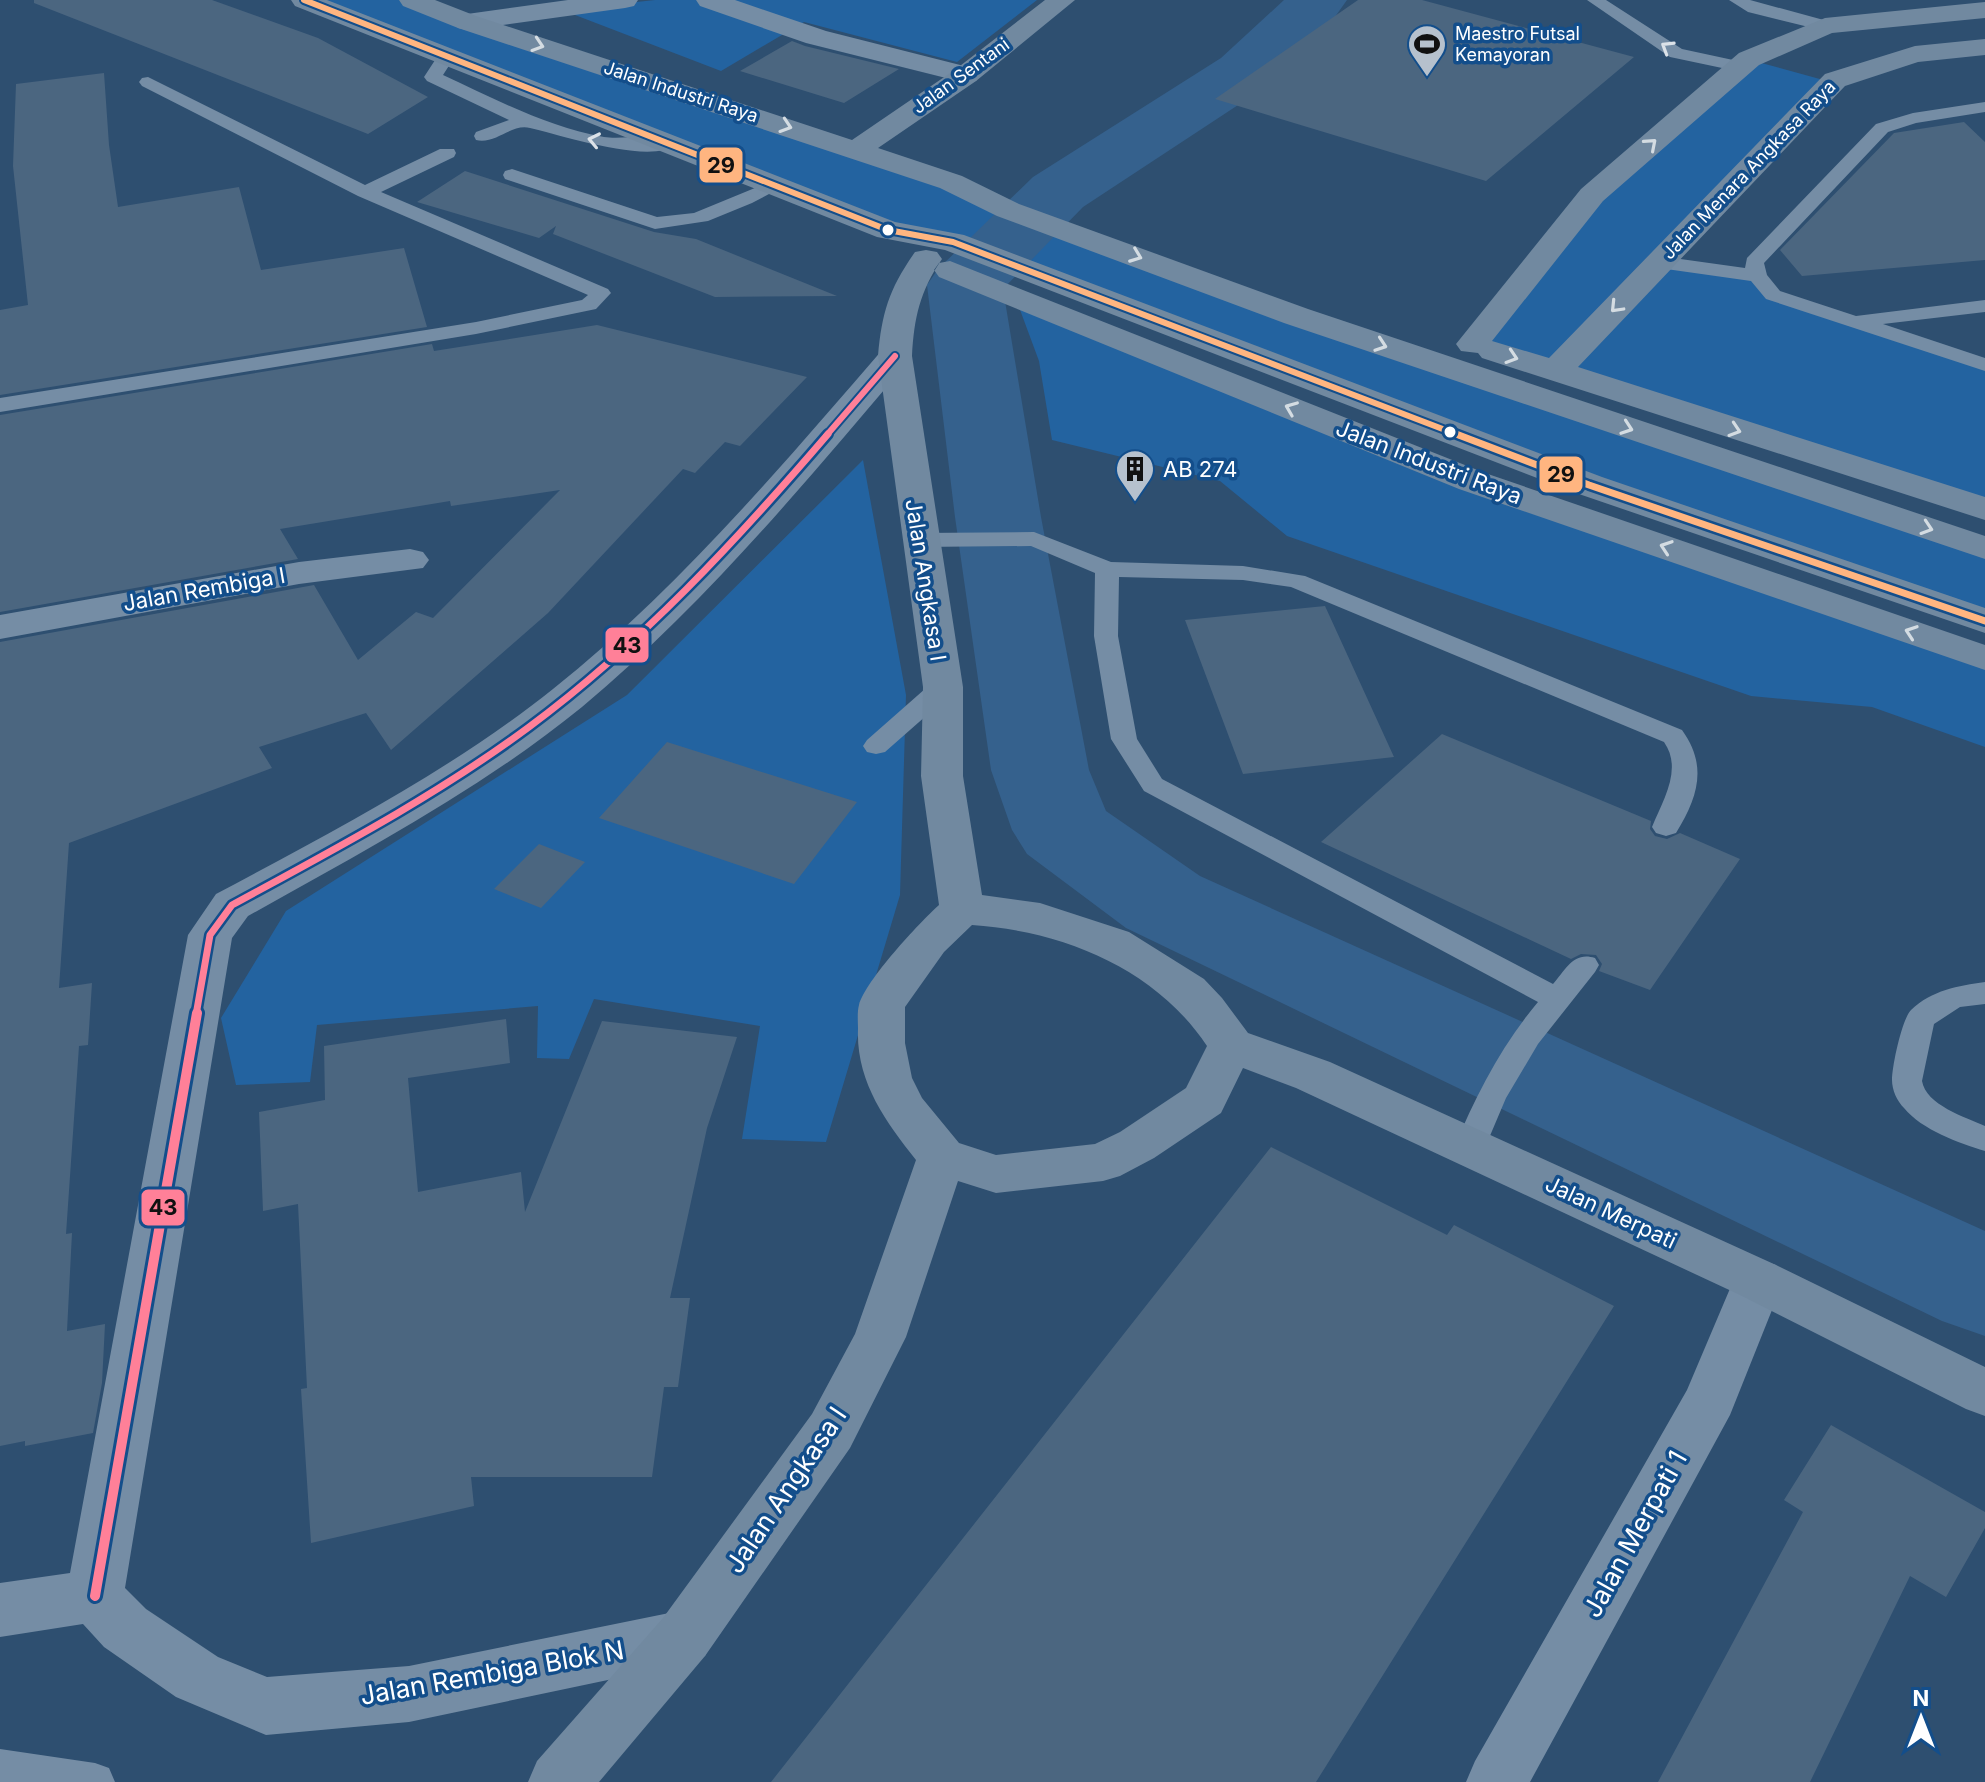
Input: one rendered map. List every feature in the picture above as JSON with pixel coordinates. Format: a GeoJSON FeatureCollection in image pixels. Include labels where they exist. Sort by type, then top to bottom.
{"type":"FeatureCollection","features":[{"type":"Feature","properties":{"kind":"main road","name":"Jalan Industri Raya"},"geometry":{"type":"LineString","coordinates":[[304,0],[888,230],[939,239],[978,251],[1589,485],[1985,621]]}},
{"type":"Feature","properties":{"kind":"main road","name":"Jalan Industri Raya"},"geometry":{"type":"LineString","coordinates":[[412,0],[467,22],[951,182],[1008,210],[1079,222],[1230,265],[1555,371],[1881,496],[1985,548]]}},
{"type":"Feature","properties":{"kind":"main road","name":"Jalan Sentani"},"geometry":{"type":"LineString","coordinates":[[857,149],[966,75],[1062,0]]}},
{"type":"Feature","properties":{"kind":"main road"},"geometry":{"type":"LineString","coordinates":[[1473,344],[1592,195],[1741,67],[1769,51],[1839,24],[1985,10]]}},
{"type":"Feature","properties":{"kind":"main road"},"geometry":{"type":"LineString","coordinates":[[1839,24],[1915,54]]}},
{"type":"Feature","properties":{"kind":"main road","name":"Jalan Menara Angkasa Raya"},"geometry":{"type":"LineString","coordinates":[[1555,371],[1835,80],[1915,54],[1985,47]]}},
{"type":"Feature","properties":{"kind":"main road"},"geometry":{"type":"LineString","coordinates":[[1769,51],[1849,74]]}},
{"type":"Feature","properties":{"kind":"main road","name":"Jalan Industri Raya"},"geometry":{"type":"LineString","coordinates":[[951,182],[1035,195],[1079,222],[1296,316],[1881,496],[1985,509]]}},
{"type":"Feature","properties":{"kind":"main road","name":"Jalan Industri Raya"},"geometry":{"type":"LineString","coordinates":[[888,230],[940,265],[1016,299],[1472,481],[1985,658]]}},
{"type":"Feature","properties":{"kind":"main road","name":"Jalan Angkasa I"},"geometry":{"type":"LineString","coordinates":[[940,265],[909,282],[898,306],[895,356],[919,540],[943,687],[942,776],[962,909]]}},
{"type":"Feature","properties":{"kind":"main road"},"geometry":{"type":"LineString","coordinates":[[1472,481],[1589,485]]}},
{"type":"Feature","properties":{"kind":"main road"},"geometry":{"type":"LineString","coordinates":[[962,909],[1008,911],[1056,920],[1140,957],[1201,1002],[1231,1045],[1204,1100],[1137,1145],[1103,1162],[996,1174],[942,1157],[904,1110],[888,1078],[881,1043],[882,1005],[928,941],[962,909]]}},
{"type":"Feature","properties":{"kind":"main road","name":"Jalan Merpati"},"geometry":{"type":"LineString","coordinates":[[1231,1045],[1313,1075],[1758,1280],[1985,1393]]}},
{"type":"Feature","properties":{"kind":"main road","name":"Jalan Angkasa I"},"geometry":{"type":"LineString","coordinates":[[559,1782],[684,1637],[831,1431],[880,1337],[942,1157]]}},
{"type":"Feature","properties":{"kind":"street"},"geometry":{"type":"LineString","coordinates":[[467,22],[625,0]]}},
{"type":"Feature","properties":{"kind":"street"},"geometry":{"type":"LineString","coordinates":[[709,0],[816,37],[966,75]]}},
{"type":"Feature","properties":{"kind":"street"},"geometry":{"type":"LineString","coordinates":[[0,1610],[95,1596],[129,1419],[210,935],[232,905],[430,796],[566,699],[692,580],[809,457],[895,356]]}},
{"type":"Feature","properties":{"kind":"street","name":"Jalan Rembiga I"},"geometry":{"type":"LineString","coordinates":[[0,627],[299,573],[410,560]]}},
{"type":"Feature","properties":{"kind":"street","name":"Jalan Merpati 1"},"geometry":{"type":"LineString","coordinates":[[1497,1782],[1711,1399],[1758,1280]]}},
{"type":"Feature","properties":{"kind":"street","name":"Jalan Rembiga Blok N"},"geometry":{"type":"LineString","coordinates":[[95,1596],[125,1628],[197,1677],[266,1706],[409,1694],[684,1637]]}},
{"type":"Feature","properties":{"kind":"lane"},"geometry":{"type":"LineString","coordinates":[[1595,0],[1676,53],[1741,67]]}},
{"type":"Feature","properties":{"kind":"lane"},"geometry":{"type":"LineString","coordinates":[[1737,0],[1754,8],[1839,24]]}},
{"type":"Feature","properties":{"kind":"lane"},"geometry":{"type":"LineString","coordinates":[[445,58],[433,77],[524,120],[607,143],[666,144]]}},
{"type":"Feature","properties":{"kind":"lane"},"geometry":{"type":"LineString","coordinates":[[0,405],[476,328],[589,305],[601,293],[365,192],[148,82]]}},
{"type":"Feature","properties":{"kind":"lane"},"geometry":{"type":"LineString","coordinates":[[1985,108],[1913,118],[1882,128],[1754,262],[1757,276],[1773,295],[1985,365]]}},
{"type":"Feature","properties":{"kind":"lane"},"geometry":{"type":"LineString","coordinates":[[483,136],[524,120]]}},
{"type":"Feature","properties":{"kind":"lane"},"geometry":{"type":"LineString","coordinates":[[365,192],[447,153]]}},
{"type":"Feature","properties":{"kind":"lane"},"geometry":{"type":"LineString","coordinates":[[512,175],[655,223],[673,224],[719,211],[774,186]]}},
{"type":"Feature","properties":{"kind":"lane"},"geometry":{"type":"LineString","coordinates":[[1664,256],[1757,276]]}},
{"type":"Feature","properties":{"kind":"lane"},"geometry":{"type":"LineString","coordinates":[[1851,322],[1985,306]]}},
{"type":"Feature","properties":{"kind":"lane"},"geometry":{"type":"LineString","coordinates":[[919,540],[1031,539],[1107,569],[1243,573],[1296,581],[1673,736],[1684,749],[1688,763],[1666,827]]}},
{"type":"Feature","properties":{"kind":"lane"},"geometry":{"type":"LineString","coordinates":[[1107,569],[1106,636],[1124,739],[1153,785],[1559,1000]]}},
{"type":"Feature","properties":{"kind":"lane"},"geometry":{"type":"LineString","coordinates":[[876,746],[943,687]]}},
{"type":"Feature","properties":{"kind":"lane"},"geometry":{"type":"LineString","coordinates":[[1470,1148],[1491,1096],[1527,1036],[1585,965]]}},
{"type":"Feature","properties":{"kind":"lane"},"geometry":{"type":"LineString","coordinates":[[1985,993],[1953,997],[1921,1018],[1906,1084],[1912,1097],[1934,1115],[1985,1139]]}},
{"type":"Feature","properties":{"kind":"lane"},"geometry":{"type":"LineString","coordinates":[[0,1768],[95,1782]]}},
{"type":"Feature","properties":{"kind":"shaded area"},"geometry":{"type":"Polygon","coordinates":[[[304,0],[412,0],[1985,548],[1985,620],[926,236],[304,0]]]}},
{"type":"Feature","properties":{"kind":"shaded area"},"geometry":{"type":"Polygon","coordinates":[[[655,0],[1037,0],[957,62],[804,22],[721,71],[562,10],[655,0]]]}},
{"type":"Feature","properties":{"kind":"shaded area"},"geometry":{"type":"Polygon","coordinates":[[[1754,61],[1827,81],[1660,262],[1756,277],[1772,295],[1985,369],[1985,511],[1473,344],[1592,195],[1754,61]]]}},
{"type":"Feature","properties":{"kind":"shaded area"},"geometry":{"type":"Polygon","coordinates":[[[1016,299],[1985,660],[1985,747],[1872,707],[1751,696],[1287,536],[1220,481],[1052,440],[1039,361],[1016,299]]]}},
{"type":"Feature","properties":{"kind":"shaded area"},"geometry":{"type":"Polygon","coordinates":[[[863,460],[906,695],[900,895],[826,1142],[742,1139],[760,1026],[594,999],[569,1059],[537,1058],[538,1006],[317,1025],[310,1082],[236,1085],[221,1018],[286,911],[627,695],[863,460]]]}},
{"type":"Feature","properties":{"kind":"building"},"geometry":{"type":"Polygon","coordinates":[[[34,0],[212,0],[318,38],[428,97],[368,134],[34,3],[34,0]]]}},
{"type":"Feature","properties":{"kind":"building","name":"Maestro Futsal Kemayoran"},"geometry":{"type":"Polygon","coordinates":[[[1358,0],[1422,0],[1634,57],[1486,181],[1215,99],[1358,0]]]}},
{"type":"Feature","properties":{"kind":"building"},"geometry":{"type":"Polygon","coordinates":[[[792,41],[899,69],[844,103],[740,71],[792,41]]]}},
{"type":"Feature","properties":{"kind":"building"},"geometry":{"type":"Polygon","coordinates":[[[104,73],[109,145],[118,207],[239,187],[261,270],[404,248],[427,327],[0,395],[0,310],[28,305],[13,166],[16,84],[104,73]]]}},
{"type":"Feature","properties":{"kind":"building"},"geometry":{"type":"Polygon","coordinates":[[[1964,122],[1985,142],[1985,260],[1802,276],[1780,250],[1894,133],[1964,122]]]}},
{"type":"Feature","properties":{"kind":"building"},"geometry":{"type":"Polygon","coordinates":[[[465,171],[654,232],[696,239],[837,296],[715,297],[553,234],[556,226],[539,238],[417,202],[465,171]]]}},
{"type":"Feature","properties":{"kind":"building"},"geometry":{"type":"Polygon","coordinates":[[[597,325],[807,377],[740,446],[725,442],[695,473],[683,469],[548,613],[391,750],[366,713],[259,747],[272,768],[69,843],[59,988],[92,983],[88,1045],[79,1046],[66,1234],[72,1233],[67,1331],[105,1324],[102,1383],[93,1433],[25,1446],[25,1441],[0,1446],[0,642],[314,585],[358,660],[416,612],[433,618],[560,490],[451,506],[450,501],[280,529],[298,559],[0,612],[0,415],[432,344],[434,351],[597,325]]]}},
{"type":"Feature","properties":{"kind":"building"},"geometry":{"type":"Polygon","coordinates":[[[1325,606],[1394,757],[1243,774],[1185,620],[1325,606]]]}},
{"type":"Feature","properties":{"kind":"building"},"geometry":{"type":"Polygon","coordinates":[[[1442,734],[1651,821],[1650,829],[1655,836],[1667,839],[1680,833],[1740,859],[1650,990],[1599,971],[1602,964],[1596,955],[1581,954],[1571,959],[1321,842],[1442,734]]]}},
{"type":"Feature","properties":{"kind":"building"},"geometry":{"type":"Polygon","coordinates":[[[667,742],[857,802],[794,884],[599,818],[667,742]]]}},
{"type":"Feature","properties":{"kind":"building"},"geometry":{"type":"Polygon","coordinates":[[[539,844],[585,862],[541,908],[494,889],[539,844]]]}},
{"type":"Feature","properties":{"kind":"building"},"geometry":{"type":"Polygon","coordinates":[[[506,1019],[510,1063],[408,1078],[418,1192],[521,1172],[525,1212],[602,1021],[737,1037],[707,1128],[670,1298],[690,1298],[678,1387],[664,1387],[652,1477],[471,1477],[474,1506],[311,1543],[301,1389],[307,1388],[298,1204],[263,1211],[259,1112],[325,1100],[324,1046],[506,1019]]]}},
{"type":"Feature","properties":{"kind":"building"},"geometry":{"type":"Polygon","coordinates":[[[1271,1147],[1447,1235],[1454,1225],[1614,1306],[1316,1782],[771,1782],[1271,1147]]]}},
{"type":"Feature","properties":{"kind":"building"},"geometry":{"type":"Polygon","coordinates":[[[1831,1425],[1985,1512],[1985,1528],[1946,1597],[1910,1576],[1810,1782],[1658,1782],[1803,1512],[1784,1500],[1831,1425]]]}},
{"type":"Feature","properties":{"kind":"waterway"},"geometry":{"type":"LineString","coordinates":[[1316,0],[1300,22],[1244,72],[1058,192],[965,285],[998,517],[1040,770],[1063,830],[1163,902],[1985,1286]]}},
{"type":"Feature","properties":{"kind":"transit line","name":"29"},"geometry":{"type":"LineString","coordinates":[[304,0],[888,230],[953,242],[1589,485],[1985,621]]}},
{"type":"Feature","properties":{"kind":"transit line","name":"43"},"geometry":{"type":"LineString","coordinates":[[95,1596],[210,935],[232,905],[446,783],[567,698],[697,578],[779,490],[895,356]]}},
{"type":"Feature","properties":{"kind":"place","name":"Maestro Futsal Kemayoran"},"geometry":{"type":"Point","coordinates":[1427,78]}},
{"type":"Feature","properties":{"kind":"place","name":"AB 274"},"geometry":{"type":"Point","coordinates":[1135,503]}}]}
